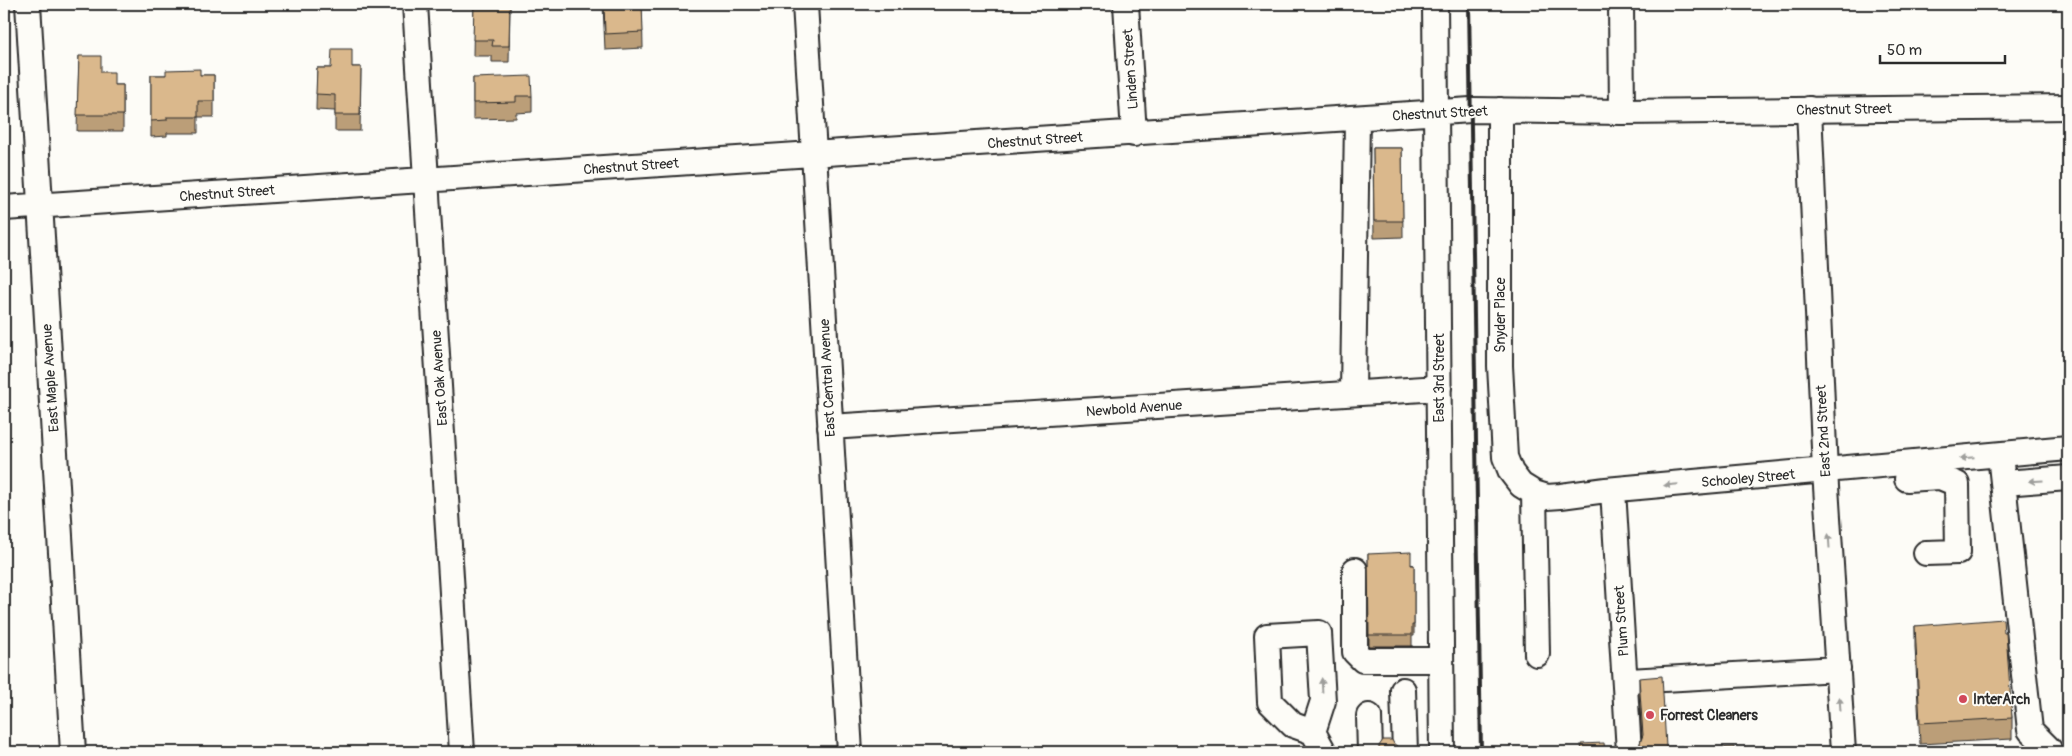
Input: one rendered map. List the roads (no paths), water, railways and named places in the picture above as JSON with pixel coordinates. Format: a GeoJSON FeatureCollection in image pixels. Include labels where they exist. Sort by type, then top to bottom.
{"type":"FeatureCollection","features":[{"type":"Feature","properties":{"kind":"street","name":"East Maple Avenue"},"geometry":{"type":"LineString","coordinates":[[28,4],[73,752]]}},
{"type":"Feature","properties":{"kind":"street","name":"East Oak Avenue"},"geometry":{"type":"LineString","coordinates":[[415,4],[462,752]]}},
{"type":"Feature","properties":{"kind":"street","name":"East Central Avenue"},"geometry":{"type":"LineString","coordinates":[[805,4],[850,752]]}},
{"type":"Feature","properties":{"kind":"street","name":"Linden Street"},"geometry":{"type":"LineString","coordinates":[[1126,4],[1134,134]]}},
{"type":"Feature","properties":{"kind":"street","name":"East 3rd Street"},"geometry":{"type":"LineString","coordinates":[[1435,4],[1442,752]]}},
{"type":"Feature","properties":{"kind":"street"},"geometry":{"type":"LineString","coordinates":[[1621,4],[1622,112]]}},
{"type":"Feature","properties":{"kind":"street","name":"Chestnut Street"},"geometry":{"type":"LineString","coordinates":[[4,208],[1436,113],[1500,110],[1622,112],[2068,107]]}},
{"type":"Feature","properties":{"kind":"street","name":"East 2nd Street"},"geometry":{"type":"LineString","coordinates":[[1809,109],[1825,478],[1844,752]]}},
{"type":"Feature","properties":{"kind":"street","name":"Snyder Place"},"geometry":{"type":"LineString","coordinates":[[1500,110],[1500,366],[1502,434],[1505,457],[1511,472],[1521,485],[1541,495]]}},
{"type":"Feature","properties":{"kind":"street"},"geometry":{"type":"LineString","coordinates":[[1354,393],[1357,119]]}},
{"type":"Feature","properties":{"kind":"street","name":"Newbold Avenue"},"geometry":{"type":"LineString","coordinates":[[830,427],[1439,388]]}},
{"type":"Feature","properties":{"kind":"street","name":"Schooley Street"},"geometry":{"type":"LineString","coordinates":[[1541,495],[1825,478],[1939,469],[2000,455],[2068,448]]}},
{"type":"Feature","properties":{"kind":"street"},"geometry":{"type":"LineString","coordinates":[[2000,455],[2030,730],[2050,752]]}},
{"type":"Feature","properties":{"kind":"street"},"geometry":{"type":"LineString","coordinates":[[1926,553],[1958,552],[1957,484],[1939,469]]}},
{"type":"Feature","properties":{"kind":"street"},"geometry":{"type":"LineString","coordinates":[[2004,483],[2068,478]]}},
{"type":"Feature","properties":{"kind":"street","name":"Plum Street"},"geometry":{"type":"LineString","coordinates":[[1613,490],[1629,752]]}},
{"type":"Feature","properties":{"kind":"street"},"geometry":{"type":"LineString","coordinates":[[1537,654],[1541,495]]}},
{"type":"Feature","properties":{"kind":"street"},"geometry":{"type":"LineString","coordinates":[[1355,570],[1355,652],[1363,660],[1440,660]]}},
{"type":"Feature","properties":{"kind":"street"},"geometry":{"type":"LineString","coordinates":[[1625,681],[1838,669]]}},
{"type":"Feature","properties":{"kind":"street"},"geometry":{"type":"LineString","coordinates":[[1403,690],[1405,752]]}},
{"type":"Feature","properties":{"kind":"street"},"geometry":{"type":"LineString","coordinates":[[1368,716],[1370,752]]}},
{"type":"Feature","properties":{"kind":"railway"},"geometry":{"type":"LineString","coordinates":[[1469,4],[1481,752]]}},
{"type":"Feature","properties":{"kind":"place","name":"InterArch"},"geometry":{"type":"Point","coordinates":[1963,699]}},
{"type":"Feature","properties":{"kind":"place","name":"Forrest Cleaners"},"geometry":{"type":"Point","coordinates":[1650,715]}}]}
